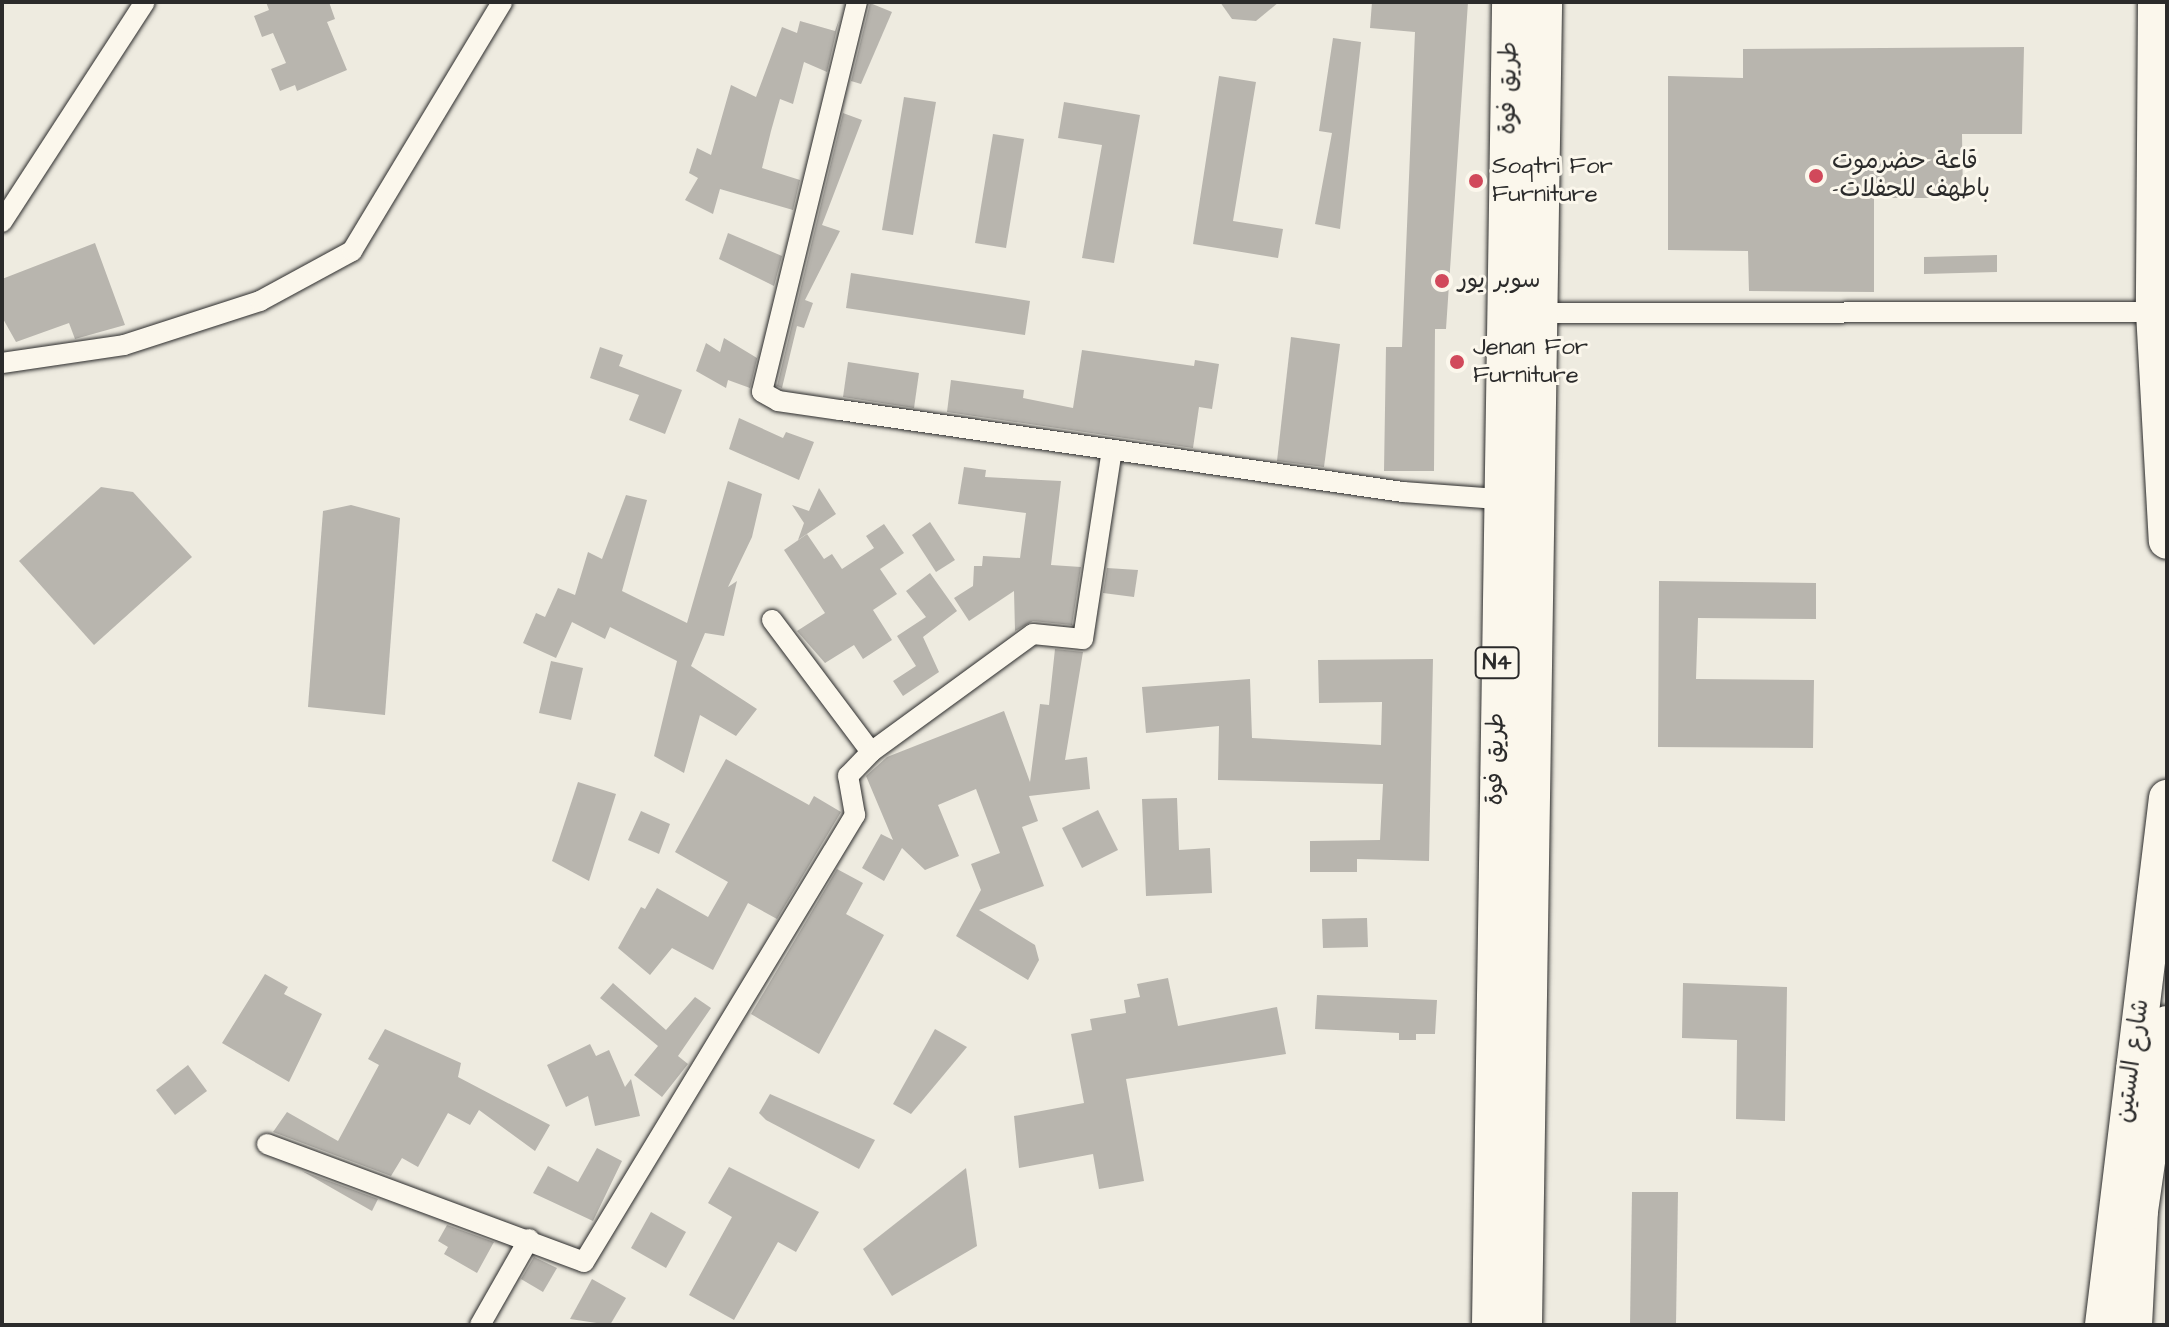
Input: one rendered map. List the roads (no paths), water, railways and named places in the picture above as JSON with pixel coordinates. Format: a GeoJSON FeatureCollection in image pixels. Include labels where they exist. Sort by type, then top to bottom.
{"type":"FeatureCollection","features":[{"type":"Feature","properties":{"kind":"highway","name":"طريق فوة"},"geometry":{"type":"LineString","coordinates":[[1510,2],[1520,314],[1524,1325]]}},
{"type":"Feature","properties":{"kind":"highway","name":"طريق فوة"},"geometry":{"type":"LineString","coordinates":[[1490,1325],[1498,499],[1520,314],[1544,2]]}},
{"type":"Feature","properties":{"kind":"highway"},"geometry":{"type":"LineString","coordinates":[[2156,2],[2154,312],[2167,541]]}},
{"type":"Feature","properties":{"kind":"highway","name":"شارع الستين"},"geometry":{"type":"LineString","coordinates":[[2103,1325],[2113,1208],[2167,798]]}},
{"type":"Feature","properties":{"kind":"highway","name":"شارع الستين"},"geometry":{"type":"LineString","coordinates":[[2134,1325],[2140,1211],[2167,1024]]}},
{"type":"Feature","properties":{"kind":"street"},"geometry":{"type":"LineString","coordinates":[[2,222],[145,2]]}},
{"type":"Feature","properties":{"kind":"street"},"geometry":{"type":"LineString","coordinates":[[2,363],[124,345],[260,301],[352,251],[502,2]]}},
{"type":"Feature","properties":{"kind":"street"},"geometry":{"type":"LineString","coordinates":[[857,2],[762,392],[778,401],[1112,450],[1498,499]]}},
{"type":"Feature","properties":{"kind":"street"},"geometry":{"type":"LineString","coordinates":[[1520,314],[2154,312]]}},
{"type":"Feature","properties":{"kind":"street"},"geometry":{"type":"LineString","coordinates":[[267,1144],[584,1262],[609,1227],[855,815],[848,776],[871,752],[1033,634],[1083,639],[1112,450]]}},
{"type":"Feature","properties":{"kind":"street"},"geometry":{"type":"LineString","coordinates":[[772,620],[871,752]]}},
{"type":"Feature","properties":{"kind":"street"},"geometry":{"type":"LineString","coordinates":[[480,1325],[529,1239]]}},
{"type":"Feature","properties":{"kind":"place","name":"قاعة حضرموت -باطهف للحفلات"},"geometry":{"type":"Point","coordinates":[1816,176]}},
{"type":"Feature","properties":{"kind":"place","name":"Soqtri For Furniture"},"geometry":{"type":"Point","coordinates":[1476,181]}},
{"type":"Feature","properties":{"kind":"place","name":"سوبر يور"},"geometry":{"type":"Point","coordinates":[1442,281]}},
{"type":"Feature","properties":{"kind":"place","name":"Jenan For Furniture"},"geometry":{"type":"Point","coordinates":[1457,362]}}]}
